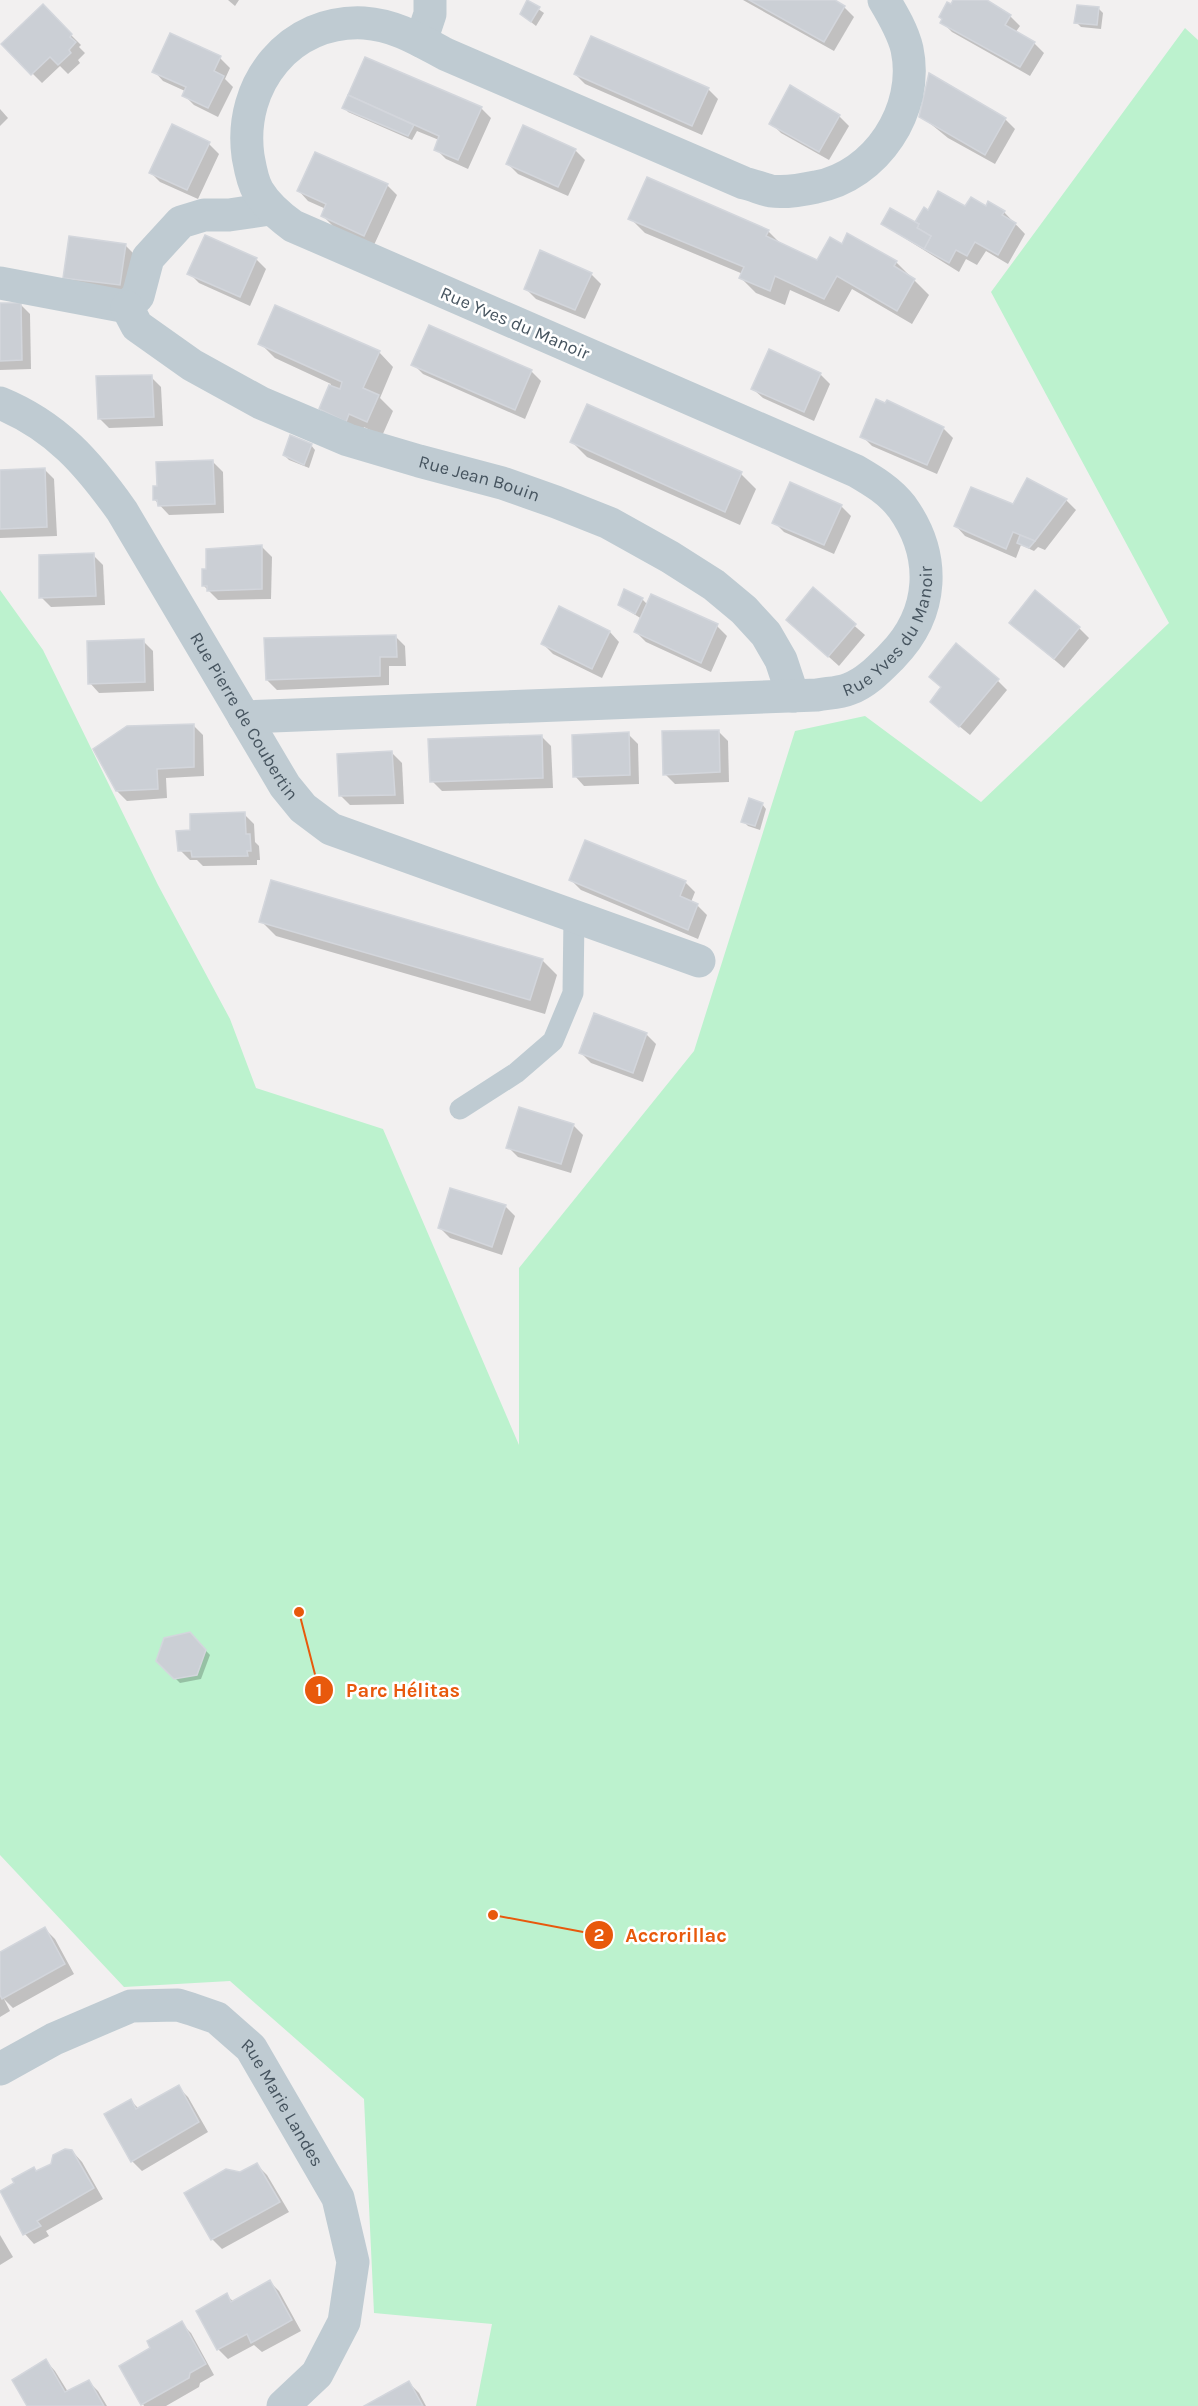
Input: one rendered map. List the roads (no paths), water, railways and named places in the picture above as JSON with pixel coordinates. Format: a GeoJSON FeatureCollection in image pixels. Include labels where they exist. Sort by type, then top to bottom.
{"type":"FeatureCollection","features":[{"type":"Feature","properties":{"kind":"street"},"geometry":{"type":"LineString","coordinates":[[421,41],[430,14],[430,0]]}},
{"type":"Feature","properties":{"kind":"street","name":"Rue Yves du Manoir"},"geometry":{"type":"LineString","coordinates":[[244,717],[818,695],[850,689],[875,673],[907,641],[924,608],[927,578],[924,554],[914,527],[901,506],[881,486],[856,471],[293,226],[270,208],[257,189],[250,168],[246,141],[249,109],[258,83],[277,57],[301,39],[333,26],[364,23],[402,30],[445,54],[744,183],[772,191],[800,190],[829,185],[862,168],[885,144],[900,115],[908,84],[907,50],[895,17],[884,0]]}},
{"type":"Feature","properties":{"kind":"street"},"geometry":{"type":"LineString","coordinates":[[0,283],[128,307],[138,296],[148,258],[181,222],[204,215],[229,215],[270,208]]}},
{"type":"Feature","properties":{"kind":"street","name":"Rue Jean Bouin"},"geometry":{"type":"LineString","coordinates":[[128,307],[137,326],[192,365],[261,404],[348,440],[502,483],[556,502],[609,523],[670,557],[714,585],[744,610],[766,634],[781,660],[793,696]]}},
{"type":"Feature","properties":{"kind":"street","name":"Rue Pierre de Coubertin"},"geometry":{"type":"LineString","coordinates":[[0,403],[55,434],[93,470],[122,511],[285,786],[303,808],[330,829],[699,961]]}},
{"type":"Feature","properties":{"kind":"street","name":"Rue Marie Landes"},"geometry":{"type":"LineString","coordinates":[[0,2069],[54,2039],[131,2006],[178,2005],[217,2018],[250,2048],[279,2093],[338,2198],[353,2262],[344,2322],[317,2374],[283,2406]]}},
{"type":"Feature","properties":{"kind":"lane"},"geometry":{"type":"LineString","coordinates":[[460,1109],[516,1072],[553,1041],[573,993],[574,916]]}},
{"type":"Feature","properties":{"kind":"place","name":"Parc Hélitas"},"geometry":{"type":"Point","coordinates":[299,1612]}},
{"type":"Feature","properties":{"kind":"place","name":"Accrorillac"},"geometry":{"type":"Point","coordinates":[493,1915]}}]}
